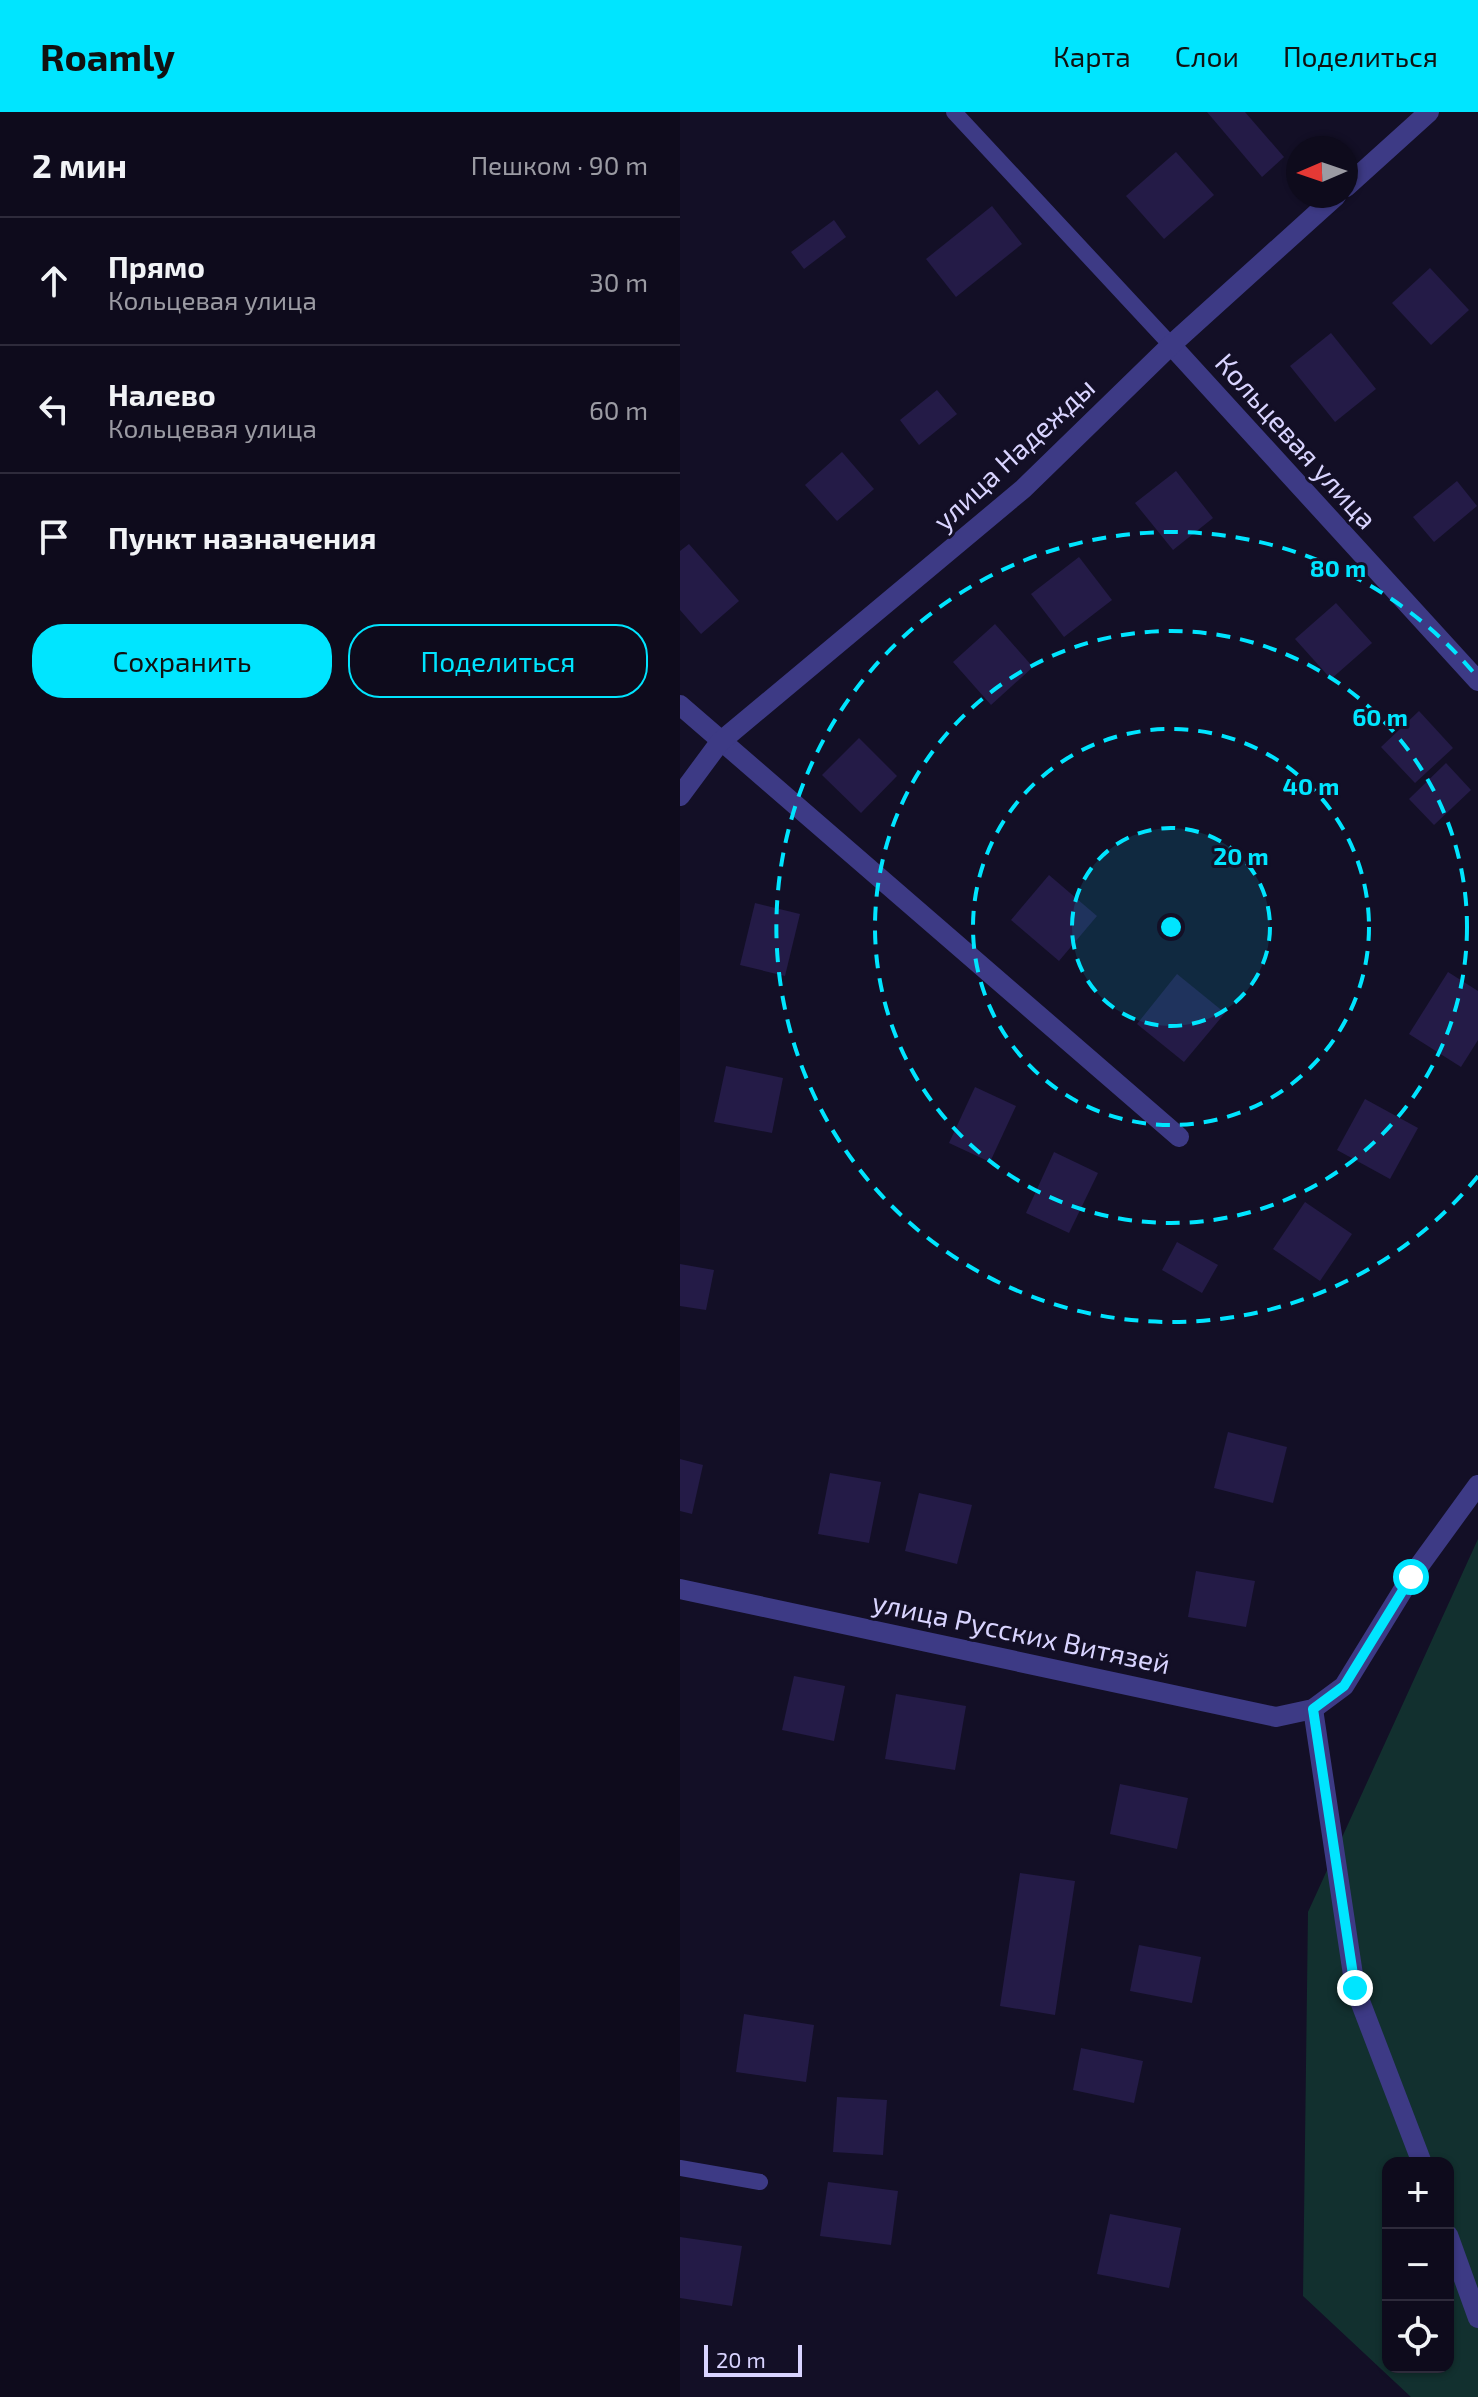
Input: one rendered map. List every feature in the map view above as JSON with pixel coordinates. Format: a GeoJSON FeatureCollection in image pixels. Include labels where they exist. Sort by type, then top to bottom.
{"type":"FeatureCollection","features":[{"type":"Feature","properties":{"kind":"street"},"geometry":{"type":"LineString","coordinates":[[1358,176],[1429,112]]}},
{"type":"Feature","properties":{"kind":"street","name":"улица Надежды"},"geometry":{"type":"LineString","coordinates":[[680,796],[720,742],[1023,489],[1171,345],[1323,208]]}},
{"type":"Feature","properties":{"kind":"street","name":"Кольцевая улица"},"geometry":{"type":"LineString","coordinates":[[1171,345],[1478,681]]}},
{"type":"Feature","properties":{"kind":"street"},"geometry":{"type":"LineString","coordinates":[[680,705],[1179,1137]]}},
{"type":"Feature","properties":{"kind":"street","name":"улица Русских Витязей"},"geometry":{"type":"LineString","coordinates":[[680,1589],[1276,1717],[1313,1709],[1344,1686],[1411,1577],[1478,1485]]}},
{"type":"Feature","properties":{"kind":"street"},"geometry":{"type":"LineString","coordinates":[[1313,1709],[1355,1988],[1420,2157]]}},
{"type":"Feature","properties":{"kind":"street"},"geometry":{"type":"LineString","coordinates":[[1454,2252],[1478,2318]]}},
{"type":"Feature","properties":{"kind":"lane"},"geometry":{"type":"LineString","coordinates":[[954,112],[1171,345]]}},
{"type":"Feature","properties":{"kind":"lane"},"geometry":{"type":"LineString","coordinates":[[680,2168],[760,2182]]}},
{"type":"Feature","properties":{"kind":"green space"},"geometry":{"type":"Polygon","coordinates":[[[1478,1539],[1478,2397],[1411,2397],[1385,2373],[1454,2373],[1454,2157],[1382,2157],[1382,2370],[1303,2296],[1308,1912],[1478,1539]]]}},
{"type":"Feature","properties":{"kind":"building"},"geometry":{"type":"Polygon","coordinates":[[[1207,112],[1245,112],[1284,157],[1262,177],[1207,112]]]}},
{"type":"Feature","properties":{"kind":"building"},"geometry":{"type":"Polygon","coordinates":[[[1176,152],[1214,195],[1164,239],[1126,196],[1176,152]]]}},
{"type":"Feature","properties":{"kind":"building"},"geometry":{"type":"Polygon","coordinates":[[[992,206],[1022,244],[956,297],[926,259],[992,206]]]}},
{"type":"Feature","properties":{"kind":"building"},"geometry":{"type":"Polygon","coordinates":[[[834,220],[846,237],[804,269],[791,252],[834,220]]]}},
{"type":"Feature","properties":{"kind":"building"},"geometry":{"type":"Polygon","coordinates":[[[1430,268],[1469,310],[1431,345],[1392,303],[1430,268]]]}},
{"type":"Feature","properties":{"kind":"building"},"geometry":{"type":"Polygon","coordinates":[[[1331,333],[1376,389],[1335,422],[1290,366],[1331,333]]]}},
{"type":"Feature","properties":{"kind":"building"},"geometry":{"type":"Polygon","coordinates":[[[937,390],[957,414],[919,445],[900,420],[937,390]]]}},
{"type":"Feature","properties":{"kind":"building"},"geometry":{"type":"Polygon","coordinates":[[[842,452],[874,489],[837,521],[805,485],[842,452]]]}},
{"type":"Feature","properties":{"kind":"building"},"geometry":{"type":"Polygon","coordinates":[[[1176,471],[1213,518],[1173,550],[1135,503],[1176,471]]]}},
{"type":"Feature","properties":{"kind":"building"},"geometry":{"type":"Polygon","coordinates":[[[1457,481],[1477,506],[1434,542],[1413,517],[1457,481]]]}},
{"type":"Feature","properties":{"kind":"building"},"geometry":{"type":"Polygon","coordinates":[[[689,544],[739,601],[701,634],[680,610],[680,551],[689,544]]]}},
{"type":"Feature","properties":{"kind":"building"},"geometry":{"type":"Polygon","coordinates":[[[1079,557],[1112,600],[1064,637],[1031,594],[1079,557]]]}},
{"type":"Feature","properties":{"kind":"building"},"geometry":{"type":"Polygon","coordinates":[[[1336,603],[1372,643],[1331,679],[1295,639],[1336,603]]]}},
{"type":"Feature","properties":{"kind":"building"},"geometry":{"type":"Polygon","coordinates":[[[995,624],[1033,667],[991,705],[953,662],[995,624]]]}},
{"type":"Feature","properties":{"kind":"building"},"geometry":{"type":"Polygon","coordinates":[[[1419,711],[1453,748],[1415,783],[1381,747],[1419,711]]]}},
{"type":"Feature","properties":{"kind":"building"},"geometry":{"type":"Polygon","coordinates":[[[859,738],[897,776],[861,813],[822,775],[859,738]]]}},
{"type":"Feature","properties":{"kind":"building"},"geometry":{"type":"Polygon","coordinates":[[[1446,763],[1471,790],[1434,825],[1409,799],[1446,763]]]}},
{"type":"Feature","properties":{"kind":"building"},"geometry":{"type":"Polygon","coordinates":[[[1049,875],[1097,916],[1059,961],[1011,920],[1049,875]]]}},
{"type":"Feature","properties":{"kind":"building"},"geometry":{"type":"Polygon","coordinates":[[[755,903],[800,914],[785,976],[740,965],[755,903]]]}},
{"type":"Feature","properties":{"kind":"building"},"geometry":{"type":"Polygon","coordinates":[[[1448,972],[1478,991],[1478,1040],[1461,1067],[1409,1034],[1448,972]]]}},
{"type":"Feature","properties":{"kind":"building"},"geometry":{"type":"Polygon","coordinates":[[[1177,974],[1225,1013],[1184,1062],[1137,1024],[1177,974]]]}},
{"type":"Feature","properties":{"kind":"building"},"geometry":{"type":"Polygon","coordinates":[[[726,1066],[783,1078],[772,1133],[714,1122],[726,1066]]]}},
{"type":"Feature","properties":{"kind":"building"},"geometry":{"type":"Polygon","coordinates":[[[975,1087],[1016,1106],[990,1162],[949,1143],[975,1087]]]}},
{"type":"Feature","properties":{"kind":"building"},"geometry":{"type":"Polygon","coordinates":[[[1365,1099],[1418,1128],[1390,1179],[1337,1150],[1365,1099]]]}},
{"type":"Feature","properties":{"kind":"building"},"geometry":{"type":"Polygon","coordinates":[[[1054,1152],[1098,1173],[1069,1233],[1026,1213],[1054,1152]]]}},
{"type":"Feature","properties":{"kind":"building"},"geometry":{"type":"Polygon","coordinates":[[[1305,1202],[1352,1234],[1320,1281],[1273,1249],[1305,1202]]]}},
{"type":"Feature","properties":{"kind":"building"},"geometry":{"type":"Polygon","coordinates":[[[1177,1242],[1218,1265],[1202,1293],[1162,1270],[1177,1242]]]}},
{"type":"Feature","properties":{"kind":"building"},"geometry":{"type":"Polygon","coordinates":[[[680,1264],[714,1270],[706,1310],[680,1306],[680,1264]]]}},
{"type":"Feature","properties":{"kind":"building"},"geometry":{"type":"Polygon","coordinates":[[[1228,1432],[1287,1447],[1273,1503],[1214,1488],[1228,1432]]]}},
{"type":"Feature","properties":{"kind":"building"},"geometry":{"type":"Polygon","coordinates":[[[680,1459],[703,1465],[692,1514],[680,1511],[680,1459]]]}},
{"type":"Feature","properties":{"kind":"building"},"geometry":{"type":"Polygon","coordinates":[[[830,1473],[881,1482],[869,1543],[818,1534],[830,1473]]]}},
{"type":"Feature","properties":{"kind":"building"},"geometry":{"type":"Polygon","coordinates":[[[919,1493],[972,1505],[957,1564],[905,1551],[919,1493]]]}},
{"type":"Feature","properties":{"kind":"building"},"geometry":{"type":"Polygon","coordinates":[[[1196,1571],[1255,1581],[1246,1627],[1188,1617],[1196,1571]]]}},
{"type":"Feature","properties":{"kind":"building"},"geometry":{"type":"Polygon","coordinates":[[[794,1676],[845,1686],[834,1741],[782,1730],[794,1676]]]}},
{"type":"Feature","properties":{"kind":"building"},"geometry":{"type":"Polygon","coordinates":[[[896,1694],[966,1706],[955,1770],[885,1759],[896,1694]]]}},
{"type":"Feature","properties":{"kind":"building"},"geometry":{"type":"Polygon","coordinates":[[[1120,1784],[1188,1798],[1177,1849],[1110,1834],[1120,1784]]]}},
{"type":"Feature","properties":{"kind":"building"},"geometry":{"type":"Polygon","coordinates":[[[1020,1873],[1075,1881],[1055,2015],[1000,2006],[1020,1873]]]}},
{"type":"Feature","properties":{"kind":"building"},"geometry":{"type":"Polygon","coordinates":[[[1139,1945],[1201,1957],[1192,2003],[1130,1991],[1139,1945]]]}},
{"type":"Feature","properties":{"kind":"building"},"geometry":{"type":"Polygon","coordinates":[[[744,2014],[814,2025],[806,2082],[736,2072],[744,2014]]]}},
{"type":"Feature","properties":{"kind":"building"},"geometry":{"type":"Polygon","coordinates":[[[1081,2048],[1143,2061],[1134,2103],[1073,2090],[1081,2048]]]}},
{"type":"Feature","properties":{"kind":"building"},"geometry":{"type":"Polygon","coordinates":[[[837,2097],[887,2100],[883,2155],[833,2152],[837,2097]]]}},
{"type":"Feature","properties":{"kind":"building"},"geometry":{"type":"Polygon","coordinates":[[[828,2182],[898,2191],[891,2245],[820,2236],[828,2182]]]}},
{"type":"Feature","properties":{"kind":"building"},"geometry":{"type":"Polygon","coordinates":[[[1110,2214],[1181,2228],[1169,2288],[1097,2274],[1110,2214]]]}},
{"type":"Feature","properties":{"kind":"building"},"geometry":{"type":"Polygon","coordinates":[[[680,2237],[742,2246],[732,2306],[680,2298],[680,2237]]]}},
{"type":"Feature","properties":{"kind":"route"},"geometry":{"type":"LineString","coordinates":[[1355,1988],[1313,1709],[1344,1686],[1411,1577]]}}]}
